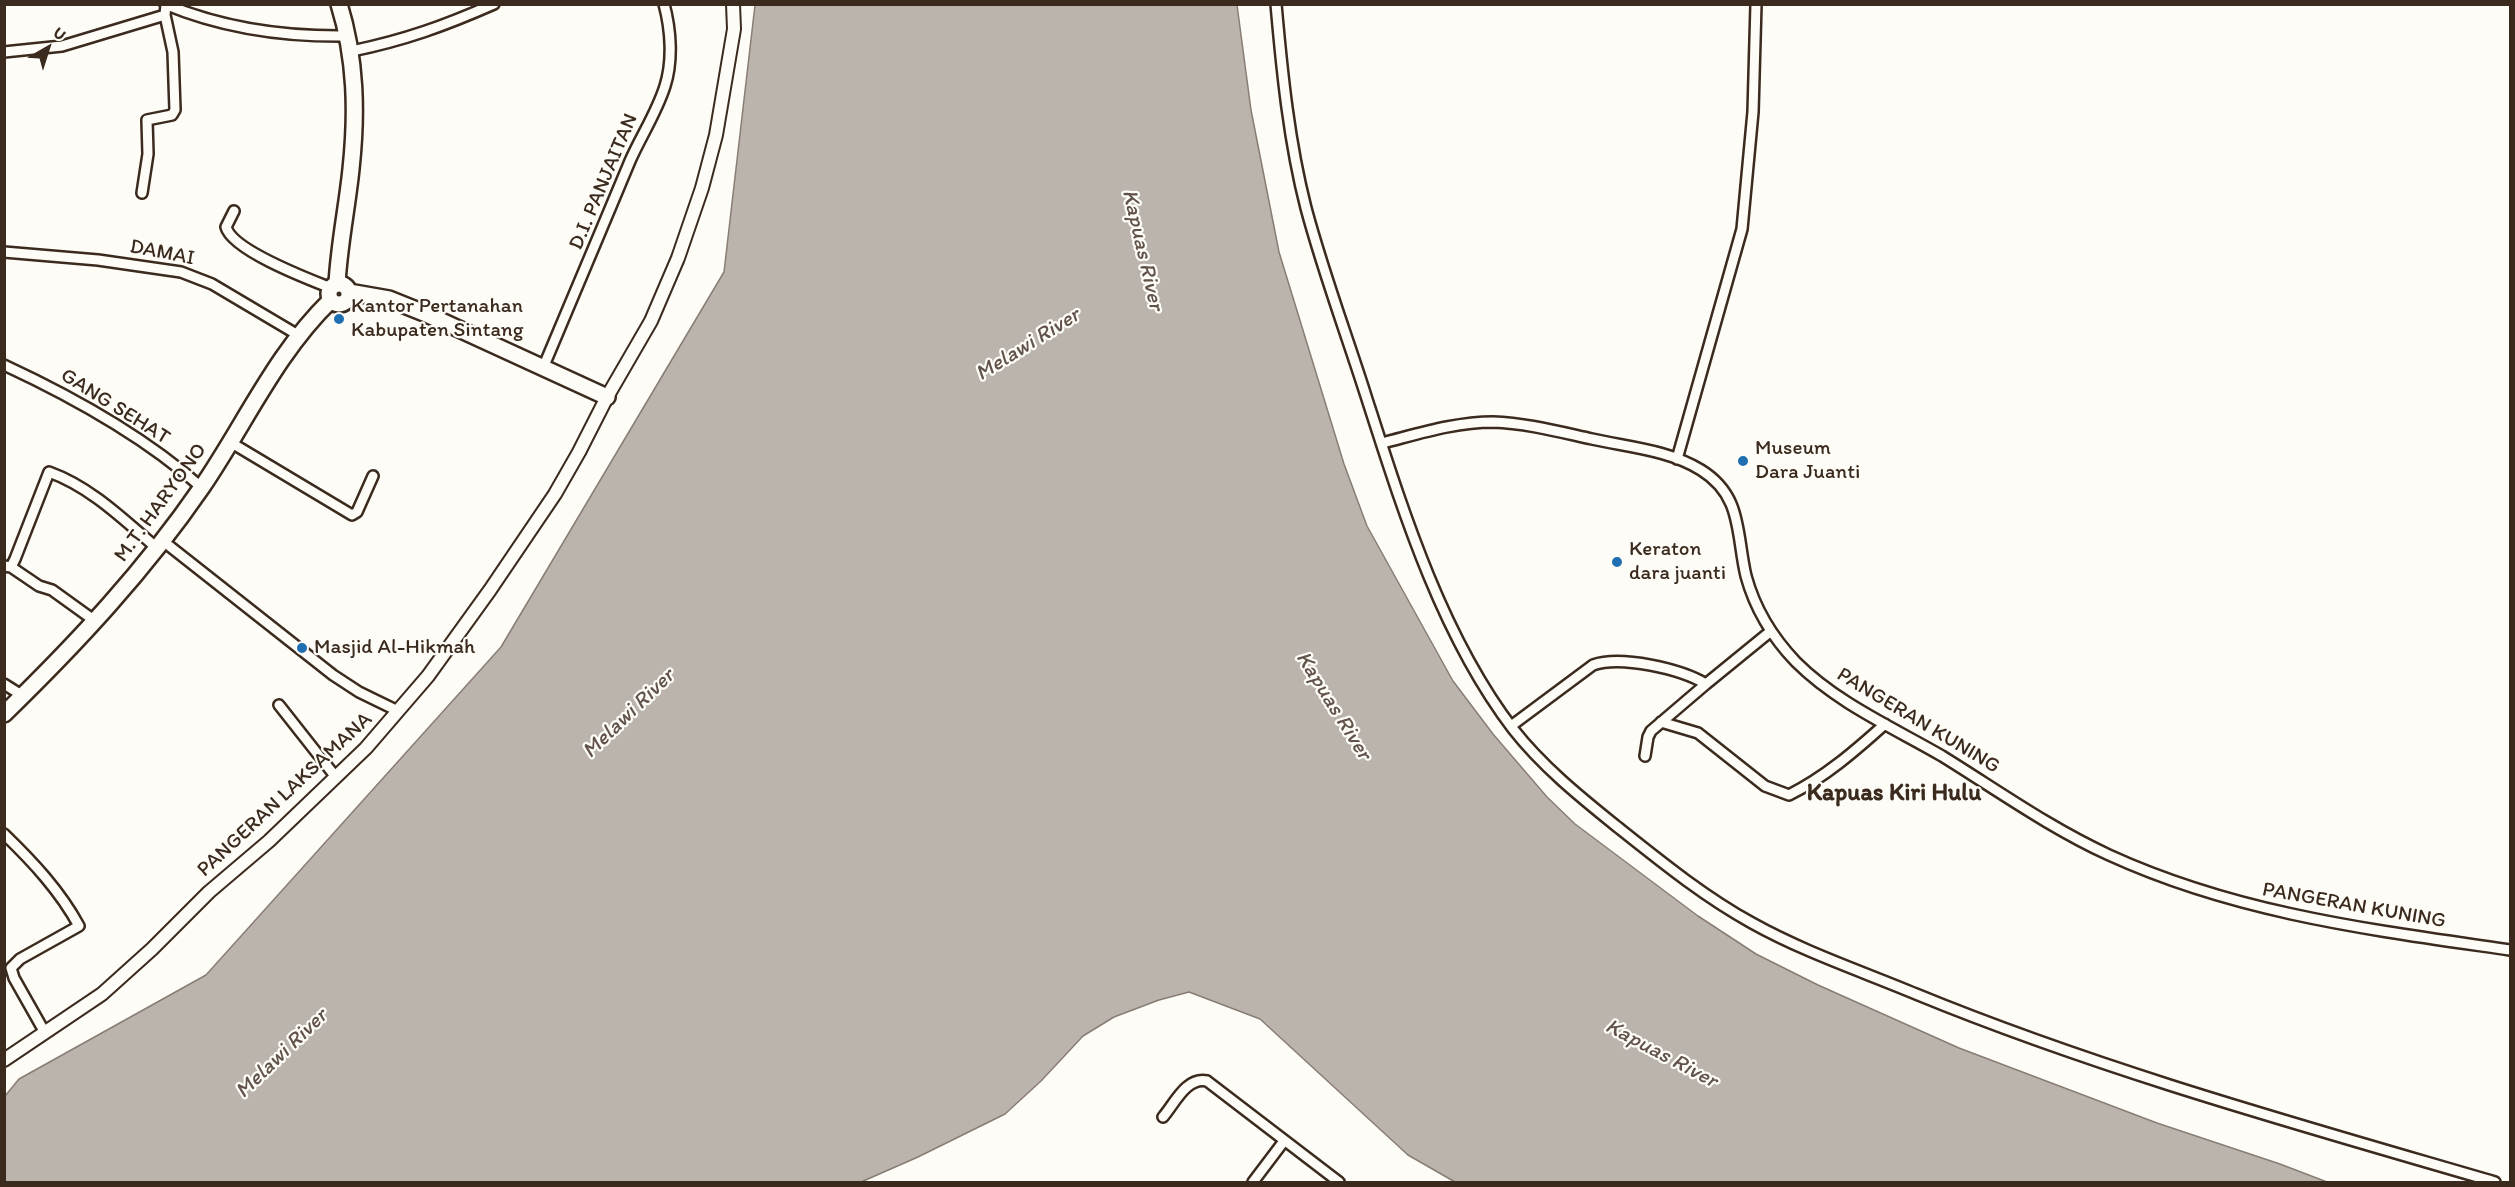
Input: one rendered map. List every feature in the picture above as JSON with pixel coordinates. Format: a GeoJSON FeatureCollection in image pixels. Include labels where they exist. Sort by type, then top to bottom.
{"type":"FeatureCollection","features":[{"type":"Feature","properties":{"kind":"main road"},"geometry":{"type":"LineString","coordinates":[[339,4],[350,44],[355,116],[351,171],[339,244],[337,291],[398,302],[607,397]]}},
{"type":"Feature","properties":{"kind":"main road","name":"M.T. HARYONO"},"geometry":{"type":"LineString","coordinates":[[4,714],[112,604],[160,545],[201,487],[256,397],[298,335],[337,291]]}},
{"type":"Feature","properties":{"kind":"street"},"geometry":{"type":"LineString","coordinates":[[4,52],[72,44],[165,8],[267,31],[318,37],[350,44],[399,41],[432,31],[494,4]]}},
{"type":"Feature","properties":{"kind":"street","name":"D.I. PANJAITAN"},"geometry":{"type":"LineString","coordinates":[[543,368],[600,238],[631,160],[665,87],[670,56],[664,4]]}},
{"type":"Feature","properties":{"kind":"street","name":"PANGERAN LAKSAMANA"},"geometry":{"type":"LineString","coordinates":[[4,1060],[108,988],[152,949],[209,892],[269,841],[366,748],[428,676],[555,494],[651,321],[678,258],[702,188],[716,135],[734,29],[734,4]]}},
{"type":"Feature","properties":{"kind":"street"},"geometry":{"type":"LineString","coordinates":[[1276,4],[1284,89],[1306,207],[1382,444],[1444,610],[1474,667],[1511,726],[1548,768],[1654,856],[1734,912],[1793,944],[1955,1010],[2052,1046],[2381,1151],[2495,1182]]}},
{"type":"Feature","properties":{"kind":"street"},"geometry":{"type":"LineString","coordinates":[[1677,459],[1742,229],[1750,157],[1756,4]]}},
{"type":"Feature","properties":{"kind":"street"},"geometry":{"type":"LineString","coordinates":[[142,193],[148,154],[147,120],[172,115],[175,110],[173,52],[165,8]]}},
{"type":"Feature","properties":{"kind":"street"},"geometry":{"type":"LineString","coordinates":[[234,211],[226,227],[227,233],[234,239],[282,268],[337,291]]}},
{"type":"Feature","properties":{"kind":"street","name":"DAMAI"},"geometry":{"type":"LineString","coordinates":[[4,252],[98,260],[181,272],[212,284],[298,335]]}},
{"type":"Feature","properties":{"kind":"street","name":"GANG SEHAT"},"geometry":{"type":"LineString","coordinates":[[4,365],[114,424],[181,470],[201,487]]}},
{"type":"Feature","properties":{"kind":"street","name":"PANGERAN KUNING"},"geometry":{"type":"LineString","coordinates":[[1382,444],[1435,430],[1493,422],[1540,428],[1677,459],[1712,478],[1730,499],[1739,531],[1746,576],[1759,612],[1771,631],[1796,661],[1813,677],[1857,708],[2067,833],[2106,854],[2230,901],[2340,925],[2511,950]]}},
{"type":"Feature","properties":{"kind":"street"},"geometry":{"type":"LineString","coordinates":[[230,442],[352,515],[356,514],[362,504],[373,476]]}},
{"type":"Feature","properties":{"kind":"street"},"geometry":{"type":"LineString","coordinates":[[95,621],[52,590],[39,586],[8,567],[28,530],[37,498],[49,472],[66,478],[91,493],[333,675],[359,692],[398,711]]}},
{"type":"Feature","properties":{"kind":"street"},"geometry":{"type":"LineString","coordinates":[[1645,756],[1648,737],[1661,722],[1771,631]]}},
{"type":"Feature","properties":{"kind":"street"},"geometry":{"type":"LineString","coordinates":[[1511,726],[1599,664],[1646,666],[1677,672],[1706,684]]}},
{"type":"Feature","properties":{"kind":"street"},"geometry":{"type":"LineString","coordinates":[[4,684],[23,696]]}},
{"type":"Feature","properties":{"kind":"street"},"geometry":{"type":"LineString","coordinates":[[279,705],[335,776]]}},
{"type":"Feature","properties":{"kind":"street"},"geometry":{"type":"LineString","coordinates":[[1661,722],[1698,733],[1765,786],[1789,795],[1811,784],[1854,752],[1885,724]]}},
{"type":"Feature","properties":{"kind":"street"},"geometry":{"type":"LineString","coordinates":[[4,834],[46,878],[66,903],[79,926],[20,959],[11,968],[14,978],[44,1031]]}},
{"type":"Feature","properties":{"kind":"street"},"geometry":{"type":"LineString","coordinates":[[1163,1117],[1186,1088],[1199,1080],[1216,1086],[1339,1182]]}},
{"type":"Feature","properties":{"kind":"street"},"geometry":{"type":"LineString","coordinates":[[1253,1182],[1284,1141]]}},
{"type":"Feature","properties":{"kind":"water"},"geometry":{"type":"Polygon","coordinates":[[[755,5],[1237,5],[1251,110],[1279,252],[1344,464],[1367,526],[1453,681],[1493,734],[1547,797],[1575,824],[1698,916],[1756,954],[1818,985],[1959,1048],[2157,1123],[2327,1182],[1455,1182],[1408,1155],[1260,1019],[1189,992],[1159,1000],[1114,1017],[1083,1036],[1041,1081],[1005,1114],[861,1182],[5,1182],[5,1096],[19,1079],[206,975],[501,647],[724,272],[755,5]]]}},
{"type":"Feature","properties":{"kind":"place","name":"Kantor Pertanahan Kabupaten Sintang"},"geometry":{"type":"Point","coordinates":[339,319]}},
{"type":"Feature","properties":{"kind":"place","name":"Museum Dara Juanti"},"geometry":{"type":"Point","coordinates":[1743,461]}},
{"type":"Feature","properties":{"kind":"place","name":"Keraton dara juanti"},"geometry":{"type":"Point","coordinates":[1617,562]}},
{"type":"Feature","properties":{"kind":"place","name":"Masjid Al-Hikmah"},"geometry":{"type":"Point","coordinates":[302,648]}},
{"type":"Feature","properties":{"kind":"district","name":"Kapuas Kiri Hulu"},"geometry":{"type":"Point","coordinates":[1894,794]}},
{"type":"Feature","properties":{"kind":"water label","name":"Kapuas River"},"geometry":{"type":"Point","coordinates":[1142,250]}},
{"type":"Feature","properties":{"kind":"water label","name":"Melawi River"},"geometry":{"type":"Point","coordinates":[1028,345]}},
{"type":"Feature","properties":{"kind":"water label","name":"Kapuas River"},"geometry":{"type":"Point","coordinates":[1333,706]}},
{"type":"Feature","properties":{"kind":"water label","name":"Melawi River"},"geometry":{"type":"Point","coordinates":[629,714]}},
{"type":"Feature","properties":{"kind":"water label","name":"Melawi River"},"geometry":{"type":"Point","coordinates":[282,1054]}},
{"type":"Feature","properties":{"kind":"water label","name":"Kapuas River"},"geometry":{"type":"Point","coordinates":[1661,1054]}}]}
